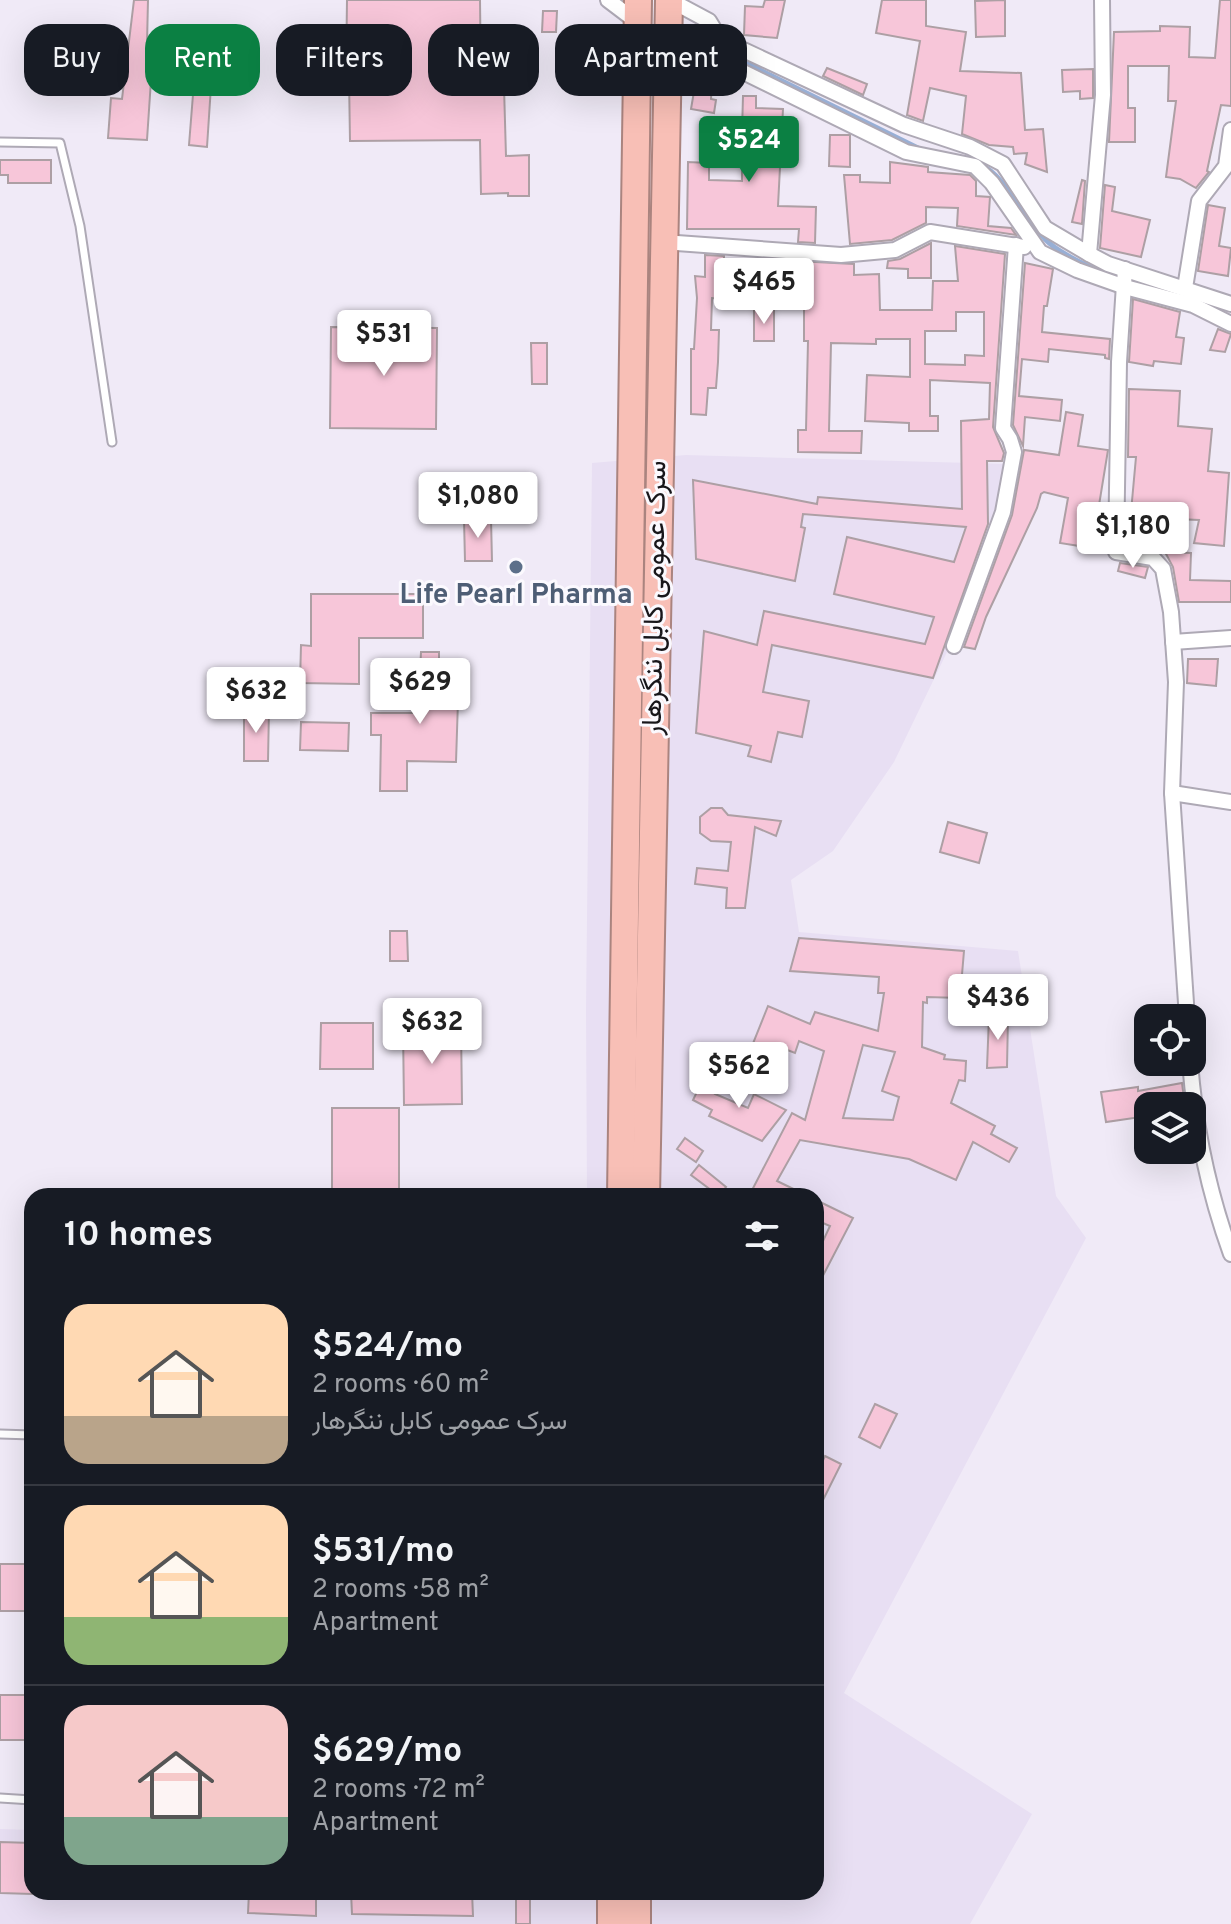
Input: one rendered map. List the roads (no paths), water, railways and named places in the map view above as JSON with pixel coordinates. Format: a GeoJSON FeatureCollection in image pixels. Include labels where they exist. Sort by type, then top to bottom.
{"type":"FeatureCollection","features":[{"type":"Feature","properties":{"kind":"highway","name":"سرک عمومی کابل ننگرهار"},"geometry":{"type":"LineString","coordinates":[[668,24],[669,0]]}},
{"type":"Feature","properties":{"kind":"highway","name":"سرک عمومی کابل ننگرهار"},"geometry":{"type":"LineString","coordinates":[[622,1188],[636,1007],[643,606],[638,11]]}},
{"type":"Feature","properties":{"kind":"highway","name":"سرک عمومی کابل ننگرهار"},"geometry":{"type":"LineString","coordinates":[[643,606],[663,242],[667,96]]}},
{"type":"Feature","properties":{"kind":"highway","name":"سرک عمومی کابل ننگرهار"},"geometry":{"type":"LineString","coordinates":[[636,1007],[646,1188]]}},
{"type":"Feature","properties":{"kind":"highway"},"geometry":{"type":"LineString","coordinates":[[611,1900],[611,1924]]}},
{"type":"Feature","properties":{"kind":"highway"},"geometry":{"type":"LineString","coordinates":[[637,1900],[637,1924]]}},
{"type":"Feature","properties":{"kind":"street"},"geometry":{"type":"LineString","coordinates":[[608,0],[638,11]]}},
{"type":"Feature","properties":{"kind":"street"},"geometry":{"type":"LineString","coordinates":[[669,0],[709,21],[720,39],[904,125],[970,147],[1003,164],[1045,228],[1125,278],[1231,324]]}},
{"type":"Feature","properties":{"kind":"street"},"geometry":{"type":"LineString","coordinates":[[1089,254],[1103,95],[1102,0]]}},
{"type":"Feature","properties":{"kind":"street"},"geometry":{"type":"LineString","coordinates":[[747,74],[906,152],[975,166],[992,183],[1040,252]]}},
{"type":"Feature","properties":{"kind":"street"},"geometry":{"type":"LineString","coordinates":[[1185,288],[1199,201],[1226,166],[1231,130]]}},
{"type":"Feature","properties":{"kind":"street"},"geometry":{"type":"LineString","coordinates":[[663,242],[841,255],[895,250],[930,232],[1016,245],[1040,252],[1077,270],[1185,288],[1231,304]]}},
{"type":"Feature","properties":{"kind":"street"},"geometry":{"type":"LineString","coordinates":[[954,646],[1003,512],[1014,452],[1003,428],[1016,245]]}},
{"type":"Feature","properties":{"kind":"street"},"geometry":{"type":"LineString","coordinates":[[1125,278],[1119,362],[1116,552],[1153,558],[1163,569],[1171,612],[1176,682],[1172,793],[1186,1004]]}},
{"type":"Feature","properties":{"kind":"street"},"geometry":{"type":"LineString","coordinates":[[1173,642],[1231,638]]}},
{"type":"Feature","properties":{"kind":"street"},"geometry":{"type":"LineString","coordinates":[[1172,793],[1231,802]]}},
{"type":"Feature","properties":{"kind":"street"},"geometry":{"type":"LineString","coordinates":[[1191,1076],[1194,1104],[1218,1219],[1231,1254]]}},
{"type":"Feature","properties":{"kind":"lane"},"geometry":{"type":"LineString","coordinates":[[0,142],[60,143],[80,226],[112,442]]}},
{"type":"Feature","properties":{"kind":"lane"},"geometry":{"type":"LineString","coordinates":[[0,1434],[24,1435]]}},
{"type":"Feature","properties":{"kind":"lane"},"geometry":{"type":"LineString","coordinates":[[0,1798],[24,1800]]}},
{"type":"Feature","properties":{"kind":"waterway"},"geometry":{"type":"LineString","coordinates":[[747,62],[920,149]]}},
{"type":"Feature","properties":{"kind":"waterway"},"geometry":{"type":"LineString","coordinates":[[980,165],[1006,187],[1050,244],[1098,271]]}},
{"type":"Feature","properties":{"kind":"place","name":"Life Pearl Pharma"},"geometry":{"type":"Point","coordinates":[516,567]}}]}
